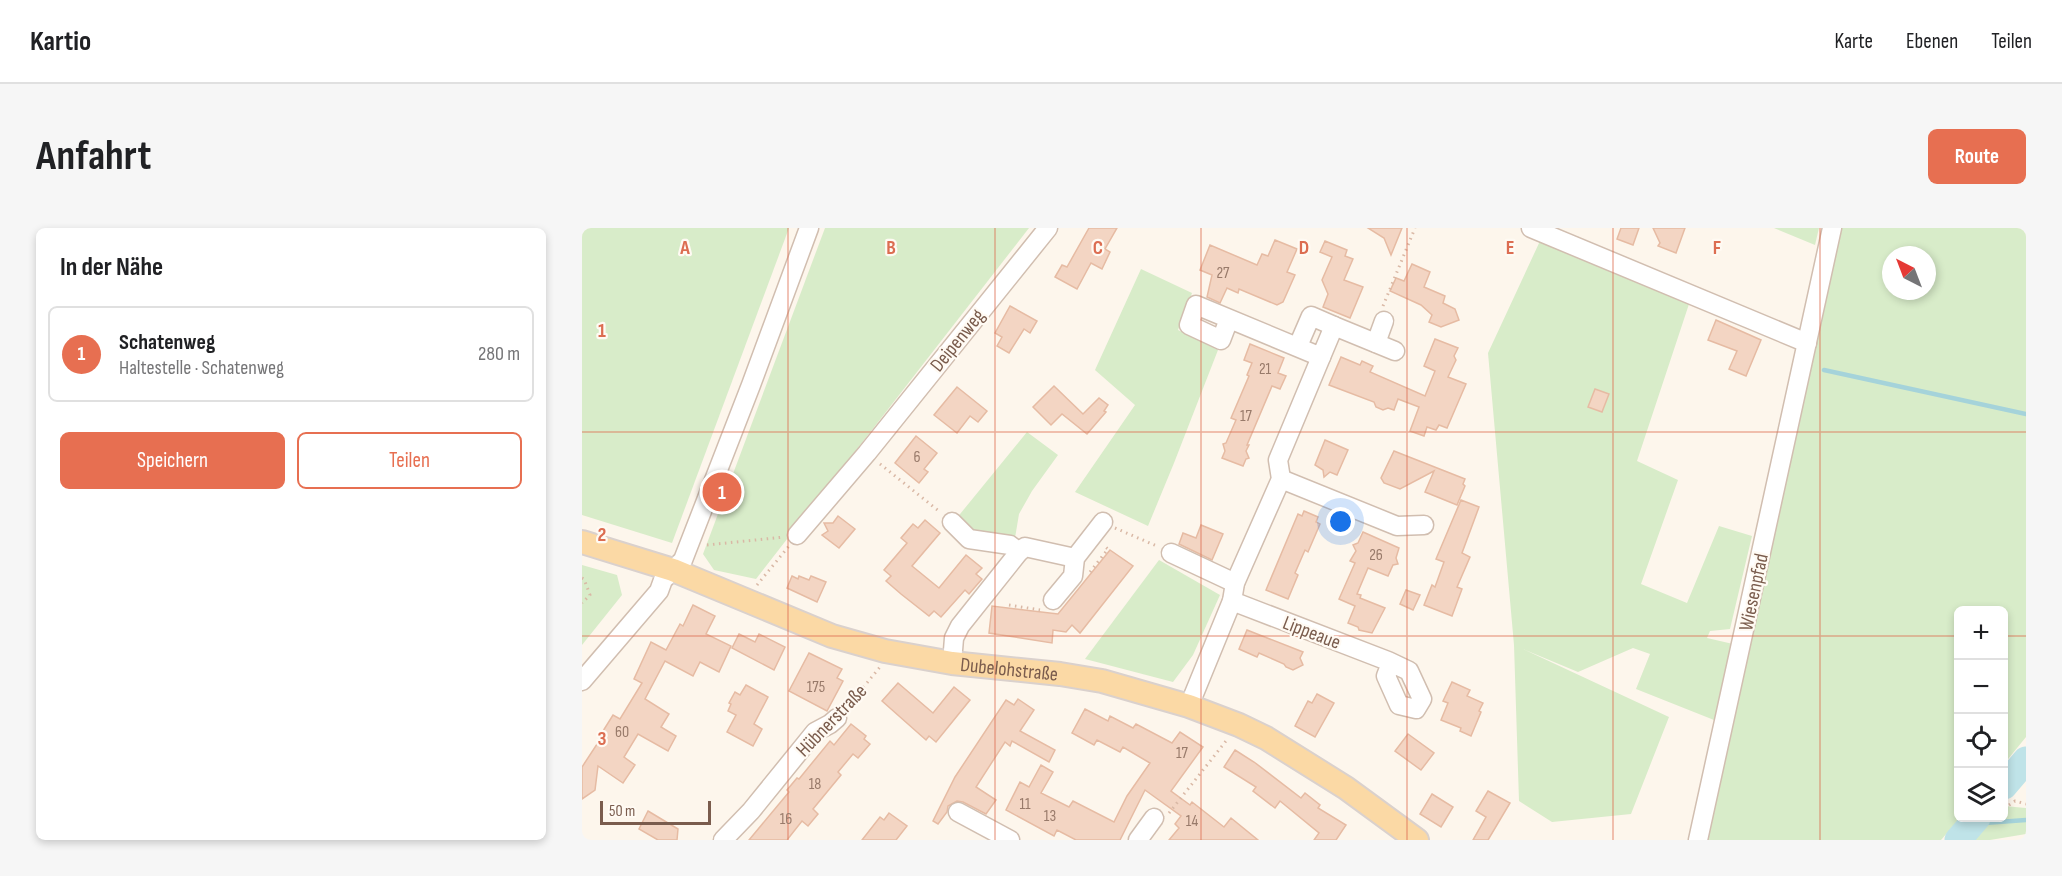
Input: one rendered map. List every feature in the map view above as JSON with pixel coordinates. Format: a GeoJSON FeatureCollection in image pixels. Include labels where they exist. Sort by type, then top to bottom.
{"type":"FeatureCollection","features":[{"type":"Feature","properties":{"kind":"main road","name":"Dubelohstraße"},"geometry":{"type":"LineString","coordinates":[[582,542],[674,570],[832,636],[885,651],[957,667],[1102,681],[1189,706],[1266,738],[1346,788],[1417,840]]}},
{"type":"Feature","properties":{"kind":"street"},"geometry":{"type":"LineString","coordinates":[[582,681],[659,591],[663,580],[683,560],[809,228]]}},
{"type":"Feature","properties":{"kind":"street","name":"Deipenweg"},"geometry":{"type":"LineString","coordinates":[[797,535],[867,453],[1048,228]]}},
{"type":"Feature","properties":{"kind":"street"},"geometry":{"type":"LineString","coordinates":[[1531,228],[1807,344]]}},
{"type":"Feature","properties":{"kind":"street","name":"Wiesenpfad"},"geometry":{"type":"LineString","coordinates":[[1698,840],[1832,228]]}},
{"type":"Feature","properties":{"kind":"street"},"geometry":{"type":"LineString","coordinates":[[1298,346],[1311,316],[1395,351]]}},
{"type":"Feature","properties":{"kind":"street"},"geometry":{"type":"LineString","coordinates":[[1229,319],[1321,357]]}},
{"type":"Feature","properties":{"kind":"street"},"geometry":{"type":"LineString","coordinates":[[1376,343],[1384,321]]}},
{"type":"Feature","properties":{"kind":"street"},"geometry":{"type":"LineString","coordinates":[[1189,706],[1281,479],[1278,460],[1334,326]]}},
{"type":"Feature","properties":{"kind":"street"},"geometry":{"type":"LineString","coordinates":[[1281,479],[1397,526],[1424,525]]}},
{"type":"Feature","properties":{"kind":"street"},"geometry":{"type":"LineString","coordinates":[[952,522],[969,539],[1010,545],[1019,552]]}},
{"type":"Feature","properties":{"kind":"street"},"geometry":{"type":"LineString","coordinates":[[1053,600],[1073,576],[1076,558],[1103,522]]}},
{"type":"Feature","properties":{"kind":"street"},"geometry":{"type":"LineString","coordinates":[[957,667],[954,638],[960,626],[1019,552],[1025,547],[1076,558]]}},
{"type":"Feature","properties":{"kind":"street","name":"Lippeaue"},"geometry":{"type":"LineString","coordinates":[[1172,553],[1234,592],[1391,663]]}},
{"type":"Feature","properties":{"kind":"street","name":"Hübnerstraße"},"geometry":{"type":"LineString","coordinates":[[723,840],[751,811],[815,732],[837,718]]}},
{"type":"Feature","properties":{"kind":"street"},"geometry":{"type":"LineString","coordinates":[[958,812],[1010,840]]}},
{"type":"Feature","properties":{"kind":"street"},"geometry":{"type":"LineString","coordinates":[[1138,840],[1154,818]]}},
{"type":"Feature","properties":{"kind":"path"},"geometry":{"type":"LineString","coordinates":[[1384,321],[1380,312],[1414,228]]}},
{"type":"Feature","properties":{"kind":"path"},"geometry":{"type":"LineString","coordinates":[[867,453],[952,522]]}},
{"type":"Feature","properties":{"kind":"path"},"geometry":{"type":"LineString","coordinates":[[1103,522],[1172,553]]}},
{"type":"Feature","properties":{"kind":"path"},"geometry":{"type":"LineString","coordinates":[[700,546],[797,535]]}},
{"type":"Feature","properties":{"kind":"path"},"geometry":{"type":"LineString","coordinates":[[744,600],[797,535]]}},
{"type":"Feature","properties":{"kind":"path"},"geometry":{"type":"LineString","coordinates":[[582,578],[590,595],[582,603]]}},
{"type":"Feature","properties":{"kind":"path","name":"Hübnerstraße"},"geometry":{"type":"LineString","coordinates":[[837,718],[881,665],[885,651]]}},
{"type":"Feature","properties":{"kind":"path"},"geometry":{"type":"LineString","coordinates":[[1154,818],[1167,816],[1239,725]]}},
{"type":"Feature","properties":{"kind":"path"},"geometry":{"type":"LineString","coordinates":[[2009,805],[2015,801],[2026,804]]}},
{"type":"Feature","properties":{"kind":"green space"},"geometry":{"type":"Polygon","coordinates":[[[582,228],[789,228],[672,543],[582,515],[582,228]]]}},
{"type":"Feature","properties":{"kind":"green space"},"geometry":{"type":"Polygon","coordinates":[[[825,228],[1029,228],[756,579],[714,570],[703,554],[825,228]]]}},
{"type":"Feature","properties":{"kind":"green space"},"geometry":{"type":"Polygon","coordinates":[[[1774,228],[1819,228],[1815,245],[1774,228]]]}},
{"type":"Feature","properties":{"kind":"green space"},"geometry":{"type":"Polygon","coordinates":[[[1839,228],[2026,228],[2026,737],[2008,759],[2008,606],[1954,606],[1954,822],[1957,822],[1941,840],[1706,840],[1839,228]]]}},
{"type":"Feature","properties":{"kind":"green space"},"geometry":{"type":"Polygon","coordinates":[[[1540,241],[1690,301],[1637,461],[1678,480],[1641,584],[1687,603],[1719,526],[1752,536],[1730,629],[1710,631],[1707,638],[1733,644],[1714,720],[1636,689],[1650,654],[1633,648],[1578,672],[1523,649],[1669,717],[1631,814],[1552,822],[1519,801],[1514,645],[1488,353],[1540,241]]]}},
{"type":"Feature","properties":{"kind":"green space"},"geometry":{"type":"Polygon","coordinates":[[[1141,269],[1192,293],[1178,330],[1218,350],[1148,526],[1075,492],[1135,405],[1095,370],[1141,269]]]}},
{"type":"Feature","properties":{"kind":"green space"},"geometry":{"type":"Polygon","coordinates":[[[1027,432],[1058,455],[1032,491],[1019,514],[1015,538],[968,529],[956,519],[1027,432]]]}},
{"type":"Feature","properties":{"kind":"green space"},"geometry":{"type":"Polygon","coordinates":[[[1159,560],[1220,595],[1193,655],[1173,682],[1085,659],[1159,560]]]}},
{"type":"Feature","properties":{"kind":"green space"},"geometry":{"type":"Polygon","coordinates":[[[582,565],[617,575],[622,595],[582,645],[582,565]]]}},
{"type":"Feature","properties":{"kind":"green space"},"geometry":{"type":"Polygon","coordinates":[[[2008,806],[2026,808],[2026,834],[1990,840],[1973,840],[1989,822],[2008,822],[2008,806]]]}},
{"type":"Feature","properties":{"kind":"building"},"geometry":{"type":"Polygon","coordinates":[[[1089,228],[1117,228],[1105,249],[1110,252],[1102,269],[1091,263],[1077,289],[1055,277],[1062,265],[1067,267],[1089,228]]]}},
{"type":"Feature","properties":{"kind":"building"},"geometry":{"type":"Polygon","coordinates":[[[1368,228],[1402,228],[1391,255],[1384,238],[1368,228]]]}},
{"type":"Feature","properties":{"kind":"building"},"geometry":{"type":"Polygon","coordinates":[[[1621,228],[1639,228],[1633,245],[1617,239],[1621,228]]]}},
{"type":"Feature","properties":{"kind":"building"},"geometry":{"type":"Polygon","coordinates":[[[1653,228],[1685,228],[1676,253],[1658,246],[1660,243],[1653,228]]]}},
{"type":"Feature","properties":{"kind":"building"},"geometry":{"type":"Polygon","coordinates":[[[1275,240],[1297,249],[1287,272],[1295,275],[1283,302],[1277,305],[1239,289],[1238,293],[1227,288],[1220,303],[1207,297],[1212,275],[1200,270],[1210,245],[1257,265],[1262,254],[1268,256],[1275,240]]]}},
{"type":"Feature","properties":{"kind":"building"},"geometry":{"type":"Polygon","coordinates":[[[1325,241],[1347,250],[1345,256],[1353,259],[1344,280],[1363,287],[1350,318],[1323,307],[1328,294],[1322,280],[1332,257],[1320,252],[1325,241]]]}},
{"type":"Feature","properties":{"kind":"building"},"geometry":{"type":"Polygon","coordinates":[[[1412,264],[1430,272],[1424,287],[1445,296],[1443,303],[1455,309],[1459,320],[1441,327],[1429,322],[1432,315],[1421,305],[1390,291],[1396,278],[1404,281],[1412,264]]]}},
{"type":"Feature","properties":{"kind":"building"},"geometry":{"type":"Polygon","coordinates":[[[1010,306],[1037,321],[1030,333],[1024,329],[1009,353],[997,346],[1002,337],[995,333],[1010,306]]]}},
{"type":"Feature","properties":{"kind":"building"},"geometry":{"type":"Polygon","coordinates":[[[1716,320],[1761,340],[1746,376],[1729,369],[1737,351],[1708,340],[1716,320]]]}},
{"type":"Feature","properties":{"kind":"building"},"geometry":{"type":"Polygon","coordinates":[[[1435,339],[1458,348],[1454,356],[1456,360],[1448,377],[1466,384],[1447,428],[1439,425],[1436,430],[1427,427],[1424,436],[1410,431],[1419,407],[1398,399],[1394,410],[1388,408],[1383,410],[1376,407],[1374,402],[1329,385],[1341,357],[1360,365],[1362,361],[1373,366],[1370,372],[1425,396],[1435,371],[1424,366],[1435,339]]]}},
{"type":"Feature","properties":{"kind":"building"},"geometry":{"type":"Polygon","coordinates":[[[1250,344],[1284,358],[1278,373],[1286,376],[1280,389],[1272,386],[1247,445],[1249,445],[1246,451],[1249,458],[1243,466],[1222,458],[1225,451],[1223,444],[1226,443],[1236,420],[1231,418],[1249,376],[1247,375],[1252,363],[1244,360],[1250,344]]]}},
{"type":"Feature","properties":{"kind":"building"},"geometry":{"type":"Polygon","coordinates":[[[1054,386],[1083,414],[1099,398],[1108,405],[1104,411],[1106,412],[1087,434],[1062,414],[1051,425],[1033,407],[1054,386]]]}},
{"type":"Feature","properties":{"kind":"building"},"geometry":{"type":"Polygon","coordinates":[[[957,387],[987,411],[978,422],[970,416],[957,433],[934,415],[957,387]]]}},
{"type":"Feature","properties":{"kind":"building"},"geometry":{"type":"Polygon","coordinates":[[[1595,389],[1609,394],[1602,412],[1588,407],[1595,389]]]}},
{"type":"Feature","properties":{"kind":"building"},"geometry":{"type":"Polygon","coordinates":[[[916,436],[937,453],[924,469],[928,472],[919,483],[895,463],[916,436]]]}},
{"type":"Feature","properties":{"kind":"building"},"geometry":{"type":"Polygon","coordinates":[[[1325,440],[1348,450],[1337,475],[1330,472],[1324,477],[1323,470],[1315,465],[1325,440]]]}},
{"type":"Feature","properties":{"kind":"building"},"geometry":{"type":"Polygon","coordinates":[[[1394,451],[1465,479],[1463,484],[1465,486],[1457,505],[1425,492],[1434,471],[1400,489],[1384,483],[1381,478],[1394,451]]]}},
{"type":"Feature","properties":{"kind":"building"},"geometry":{"type":"Polygon","coordinates":[[[1461,500],[1479,507],[1462,553],[1470,557],[1457,587],[1462,589],[1452,616],[1424,605],[1432,585],[1435,587],[1444,562],[1436,559],[1461,500]]]}},
{"type":"Feature","properties":{"kind":"building"},"geometry":{"type":"Polygon","coordinates":[[[1304,511],[1318,517],[1316,522],[1320,524],[1308,552],[1305,550],[1295,573],[1298,575],[1288,599],[1266,590],[1298,514],[1302,516],[1304,511]]]}},
{"type":"Feature","properties":{"kind":"building"},"geometry":{"type":"Polygon","coordinates":[[[838,516],[855,529],[839,548],[822,535],[828,531],[824,523],[833,523],[838,516]]]}},
{"type":"Feature","properties":{"kind":"building"},"geometry":{"type":"Polygon","coordinates":[[[925,520],[940,533],[912,566],[939,588],[966,555],[982,568],[976,574],[982,579],[969,594],[965,590],[941,617],[934,611],[929,616],[901,594],[886,581],[891,576],[884,570],[907,543],[901,538],[913,524],[918,528],[925,520]]]}},
{"type":"Feature","properties":{"kind":"building"},"geometry":{"type":"Polygon","coordinates":[[[1201,525],[1223,534],[1212,560],[1179,544],[1183,533],[1196,538],[1201,525]]]}},
{"type":"Feature","properties":{"kind":"building"},"geometry":{"type":"Polygon","coordinates":[[[1363,532],[1399,548],[1396,558],[1398,564],[1393,565],[1388,576],[1368,568],[1357,594],[1361,595],[1360,598],[1385,608],[1372,633],[1359,630],[1358,627],[1348,623],[1355,606],[1339,599],[1355,563],[1350,561],[1356,551],[1353,545],[1358,543],[1363,532]]]}},
{"type":"Feature","properties":{"kind":"building"},"geometry":{"type":"Polygon","coordinates":[[[1110,550],[1133,566],[1080,633],[1072,625],[1066,632],[1053,630],[1052,643],[989,633],[992,606],[1058,614],[1110,550]]]}},
{"type":"Feature","properties":{"kind":"building"},"geometry":{"type":"Polygon","coordinates":[[[792,576],[809,580],[811,576],[826,582],[817,602],[787,588],[792,576]]]}},
{"type":"Feature","properties":{"kind":"building"},"geometry":{"type":"Polygon","coordinates":[[[1406,590],[1420,595],[1413,610],[1400,604],[1406,590]]]}},
{"type":"Feature","properties":{"kind":"building"},"geometry":{"type":"Polygon","coordinates":[[[693,605],[715,616],[706,634],[731,646],[719,672],[700,662],[693,676],[665,661],[645,699],[669,714],[661,727],[676,736],[668,751],[638,734],[624,757],[635,765],[623,783],[598,766],[595,790],[582,799],[582,767],[605,732],[603,731],[613,715],[620,719],[642,683],[634,679],[651,642],[666,650],[680,624],[683,626],[693,605]]]}},
{"type":"Feature","properties":{"kind":"building"},"geometry":{"type":"Polygon","coordinates":[[[1247,630],[1303,652],[1300,658],[1303,665],[1293,670],[1259,653],[1257,657],[1239,649],[1247,630]]]}},
{"type":"Feature","properties":{"kind":"building"},"geometry":{"type":"Polygon","coordinates":[[[739,634],[755,642],[759,634],[785,647],[774,670],[732,648],[739,634]]]}},
{"type":"Feature","properties":{"kind":"building"},"geometry":{"type":"Polygon","coordinates":[[[809,653],[842,669],[837,678],[843,681],[827,711],[789,691],[809,653]]]}},
{"type":"Feature","properties":{"kind":"building"},"geometry":{"type":"Polygon","coordinates":[[[1452,682],[1470,690],[1467,696],[1483,703],[1471,736],[1460,731],[1461,728],[1441,720],[1448,703],[1443,701],[1452,682]]]}},
{"type":"Feature","properties":{"kind":"building"},"geometry":{"type":"Polygon","coordinates":[[[898,683],[933,713],[954,687],[970,700],[936,742],[929,736],[926,740],[882,701],[898,683]]]}},
{"type":"Feature","properties":{"kind":"building"},"geometry":{"type":"Polygon","coordinates":[[[746,685],[768,697],[754,724],[762,729],[753,746],[727,732],[736,715],[728,711],[731,704],[729,703],[735,692],[740,695],[746,685]]]}},
{"type":"Feature","properties":{"kind":"building"},"geometry":{"type":"Polygon","coordinates":[[[1317,694],[1334,703],[1315,737],[1295,726],[1308,701],[1312,703],[1317,694]]]}},
{"type":"Feature","properties":{"kind":"building"},"geometry":{"type":"Polygon","coordinates":[[[1018,699],[1034,710],[1020,731],[1055,750],[1049,762],[1012,741],[1010,746],[1005,742],[976,787],[996,800],[986,814],[957,801],[948,806],[947,812],[938,824],[933,821],[955,777],[1006,700],[1014,705],[1018,699]]]}},
{"type":"Feature","properties":{"kind":"building"},"geometry":{"type":"Polygon","coordinates":[[[1085,709],[1108,721],[1110,716],[1133,728],[1136,724],[1172,743],[1180,732],[1203,747],[1171,791],[1190,805],[1192,802],[1224,827],[1231,818],[1258,840],[1169,840],[1179,828],[1175,824],[1181,816],[1145,790],[1120,840],[1076,840],[1057,830],[1054,836],[1006,810],[1020,782],[1029,787],[1041,765],[1053,772],[1041,793],[1069,807],[1073,801],[1114,822],[1127,796],[1150,763],[1123,747],[1120,752],[1097,740],[1094,745],[1072,733],[1085,709]]]}},
{"type":"Feature","properties":{"kind":"building"},"geometry":{"type":"Polygon","coordinates":[[[851,724],[866,736],[864,739],[870,744],[858,758],[853,754],[838,772],[841,775],[813,809],[818,814],[808,826],[802,821],[787,840],[749,840],[789,792],[787,790],[797,778],[799,779],[830,741],[834,745],[851,724]]]}},
{"type":"Feature","properties":{"kind":"building"},"geometry":{"type":"Polygon","coordinates":[[[1408,734],[1434,753],[1421,770],[1395,751],[1408,734]]]}},
{"type":"Feature","properties":{"kind":"building"},"geometry":{"type":"Polygon","coordinates":[[[1235,750],[1301,798],[1305,793],[1320,805],[1318,808],[1346,825],[1336,840],[1314,840],[1319,833],[1280,801],[1275,808],[1253,791],[1256,787],[1224,767],[1235,750]]]}},
{"type":"Feature","properties":{"kind":"building"},"geometry":{"type":"Polygon","coordinates":[[[1488,791],[1510,803],[1488,840],[1473,840],[1486,817],[1476,811],[1488,791]]]}},
{"type":"Feature","properties":{"kind":"building"},"geometry":{"type":"Polygon","coordinates":[[[1432,794],[1453,807],[1441,827],[1420,814],[1432,794]]]}},
{"type":"Feature","properties":{"kind":"building"},"geometry":{"type":"Polygon","coordinates":[[[648,811],[678,829],[677,840],[658,840],[639,829],[648,811]]]}},
{"type":"Feature","properties":{"kind":"building"},"geometry":{"type":"Polygon","coordinates":[[[889,813],[907,826],[896,840],[862,840],[880,817],[884,820],[889,813]]]}},
{"type":"Feature","properties":{"kind":"waterway"},"geometry":{"type":"LineString","coordinates":[[1824,370],[2026,414]]}},
{"type":"Feature","properties":{"kind":"waterway"},"geometry":{"type":"LineString","coordinates":[[2008,781],[2026,760]]}},
{"type":"Feature","properties":{"kind":"waterway"},"geometry":{"type":"LineString","coordinates":[[1971,824],[2026,820]]}},
{"type":"Feature","properties":{"kind":"waterway"},"geometry":{"type":"LineString","coordinates":[[1958,840],[1974,822]]}},
{"type":"Feature","properties":{"kind":"place","name":"Schatenweg"},"geometry":{"type":"Point","coordinates":[722,492]}}]}
